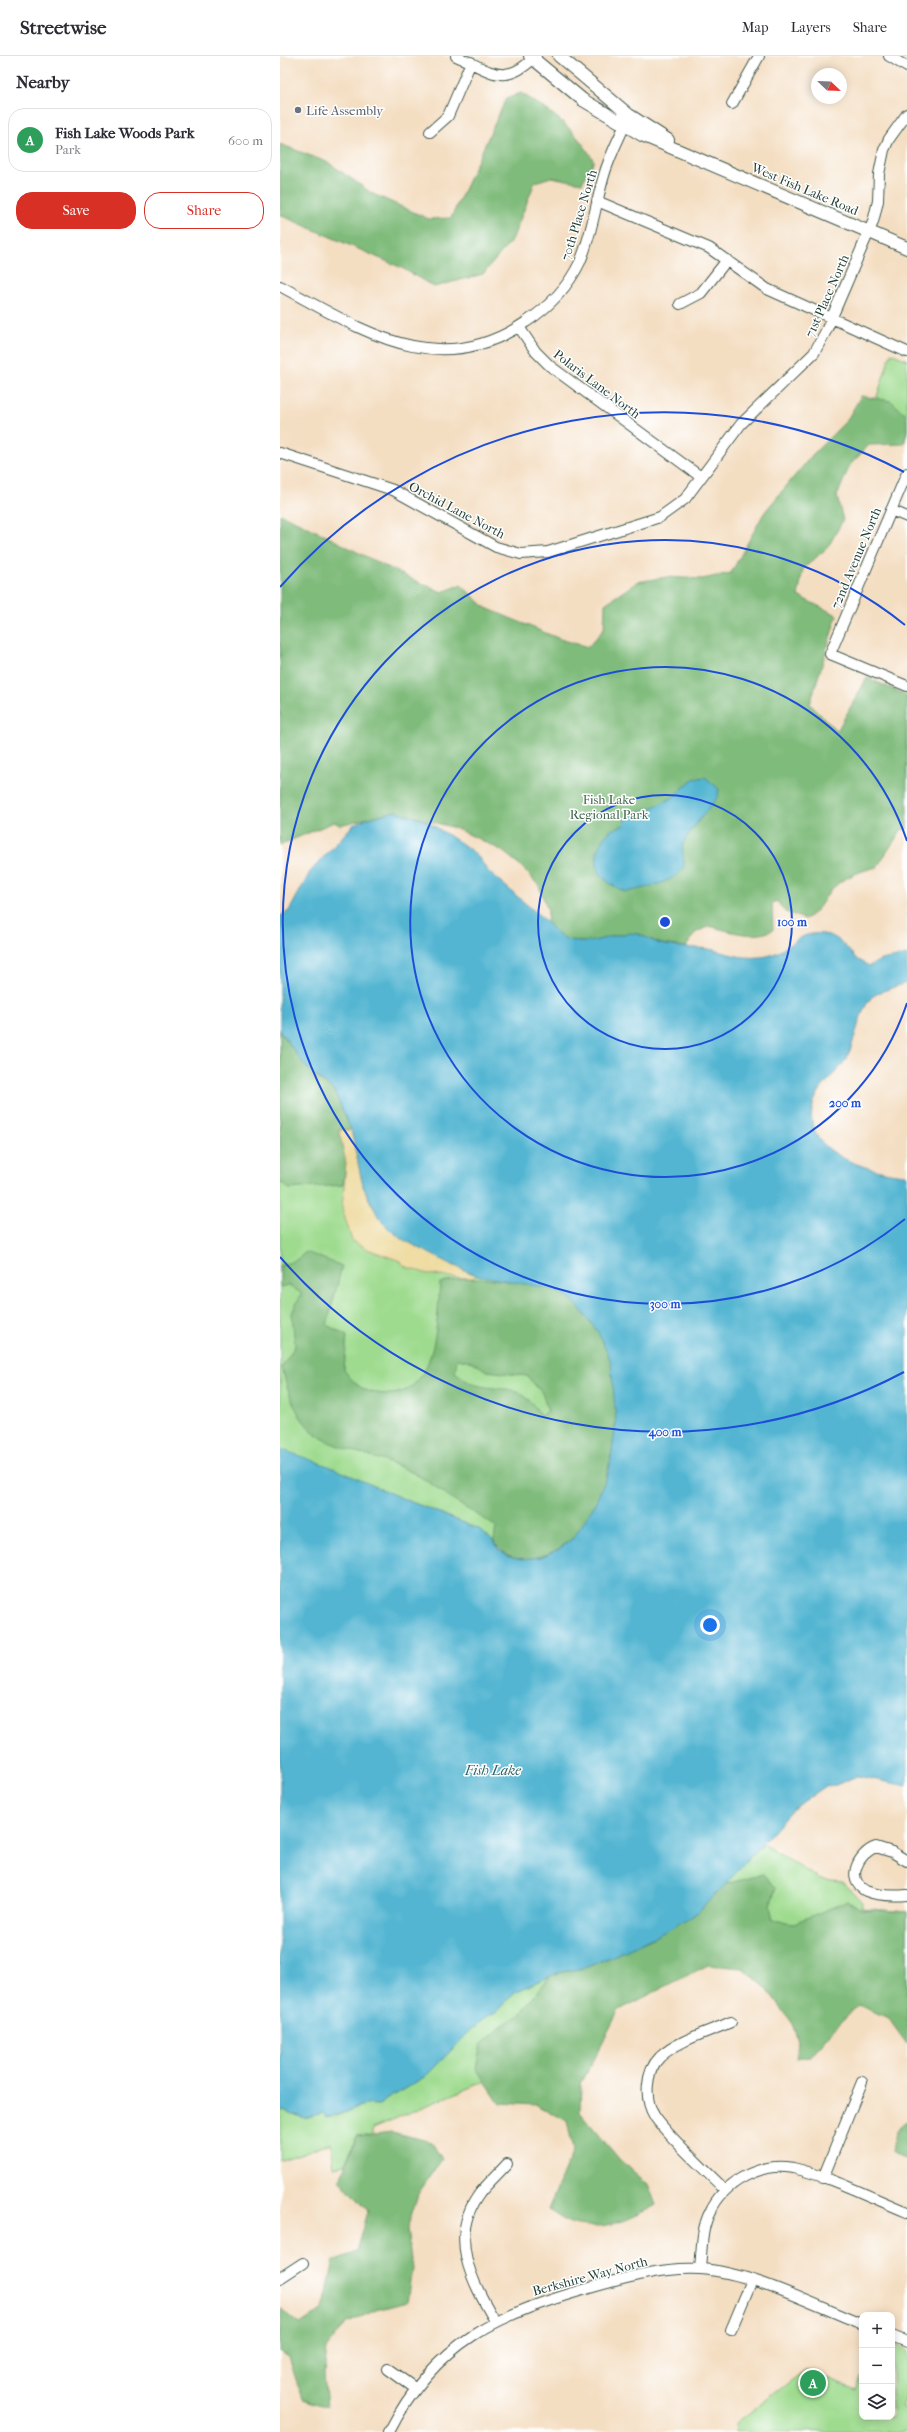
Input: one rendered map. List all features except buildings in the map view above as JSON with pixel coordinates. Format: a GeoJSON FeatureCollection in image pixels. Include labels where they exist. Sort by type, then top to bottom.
{"type":"FeatureCollection","features":[{"type":"Feature","properties":{"kind":"street","name":"West Fish Lake Road"},"geometry":{"type":"LineString","coordinates":[[456,56],[505,75],[517,72],[533,57],[584,100],[692,156],[907,248]]}},
{"type":"Feature","properties":{"kind":"street","name":"West Fish Lake Road"},"geometry":{"type":"LineString","coordinates":[[558,56],[627,121]]}},
{"type":"Feature","properties":{"kind":"street"},"geometry":{"type":"LineString","coordinates":[[732,104],[759,56]]}},
{"type":"Feature","properties":{"kind":"street"},"geometry":{"type":"LineString","coordinates":[[889,56],[907,67]]}},
{"type":"Feature","properties":{"kind":"street"},"geometry":{"type":"LineString","coordinates":[[430,132],[448,116],[471,62]]}},
{"type":"Feature","properties":{"kind":"street","name":"71st Place North"},"geometry":{"type":"LineString","coordinates":[[701,477],[740,424],[814,353],[832,319],[868,232],[878,201],[879,174],[884,150],[907,114]]}},
{"type":"Feature","properties":{"kind":"street","name":"70th Place North"},"geometry":{"type":"LineString","coordinates":[[519,327],[556,297],[573,274],[584,250],[606,169],[627,121]]}},
{"type":"Feature","properties":{"kind":"street"},"geometry":{"type":"LineString","coordinates":[[597,201],[698,243],[726,260],[767,289],[907,352]]}},
{"type":"Feature","properties":{"kind":"street"},"geometry":{"type":"LineString","coordinates":[[680,304],[701,293],[726,260]]}},
{"type":"Feature","properties":{"kind":"street"},"geometry":{"type":"LineString","coordinates":[[280,286],[372,333],[418,348],[444,351],[461,349],[494,340],[519,327]]}},
{"type":"Feature","properties":{"kind":"street","name":"Polaris Lane North"},"geometry":{"type":"LineString","coordinates":[[519,327],[536,352],[550,366],[701,477]]}},
{"type":"Feature","properties":{"kind":"street","name":"Orchid Lane North"},"geometry":{"type":"LineString","coordinates":[[280,453],[393,490],[496,547],[522,554],[548,552],[660,517],[685,499],[701,477]]}},
{"type":"Feature","properties":{"kind":"street","name":"72nd Avenue North"},"geometry":{"type":"LineString","coordinates":[[907,473],[830,654],[907,686]]}},
{"type":"Feature","properties":{"kind":"street"},"geometry":{"type":"LineString","coordinates":[[891,510],[907,517]]}},
{"type":"Feature","properties":{"kind":"street"},"geometry":{"type":"LineString","coordinates":[[907,1861],[892,1852],[876,1847],[861,1855],[857,1862],[856,1872],[857,1881],[862,1888],[867,1891],[907,1895]]}},
{"type":"Feature","properties":{"kind":"street"},"geometry":{"type":"LineString","coordinates":[[725,2190],[662,2126],[654,2116],[647,2094],[652,2069],[659,2058],[671,2049],[731,2022]]}},
{"type":"Feature","properties":{"kind":"street"},"geometry":{"type":"LineString","coordinates":[[823,2178],[862,2082]]}},
{"type":"Feature","properties":{"kind":"street"},"geometry":{"type":"LineString","coordinates":[[495,2321],[469,2271],[464,2239],[466,2224],[480,2194],[507,2164]]}},
{"type":"Feature","properties":{"kind":"street"},"geometry":{"type":"LineString","coordinates":[[700,2269],[705,2226],[710,2212],[725,2190],[745,2176],[767,2169],[791,2168],[823,2178],[907,2212]]}},
{"type":"Feature","properties":{"kind":"street"},"geometry":{"type":"LineString","coordinates":[[280,2278],[303,2263]]}},
{"type":"Feature","properties":{"kind":"street","name":"Berkshire Way North"},"geometry":{"type":"LineString","coordinates":[[389,2432],[416,2389],[454,2349],[495,2321],[545,2300],[641,2274],[700,2269],[752,2280],[859,2323]]}},
{"type":"Feature","properties":{"kind":"street"},"geometry":{"type":"LineString","coordinates":[[731,2330],[752,2280]]}},
{"type":"Feature","properties":{"kind":"street"},"geometry":{"type":"LineString","coordinates":[[895,2337],[907,2342]]}},
{"type":"Feature","properties":{"kind":"street"},"geometry":{"type":"LineString","coordinates":[[388,2369],[416,2389]]}},
{"type":"Feature","properties":{"kind":"green space"},"geometry":{"type":"Polygon","coordinates":[[[521,93],[544,108],[571,130],[594,161],[582,183],[551,177],[535,182],[512,240],[483,274],[434,287],[402,268],[280,215],[280,144],[329,163],[373,194],[429,219],[451,218],[506,99],[521,93]]]}},
{"type":"Feature","properties":{"kind":"green space"},"geometry":{"type":"Polygon","coordinates":[[[891,353],[907,360],[907,433],[870,418],[891,353]]]}},
{"type":"Feature","properties":{"kind":"green space","name":"Fish Lake Regional Park"},"geometry":{"type":"Polygon","coordinates":[[[861,396],[891,401],[907,416],[907,432],[904,444],[869,445],[850,465],[837,496],[843,520],[828,547],[803,569],[798,596],[837,615],[810,704],[837,731],[867,678],[907,695],[907,830],[902,829],[877,867],[854,874],[839,883],[830,891],[819,908],[805,919],[785,912],[777,901],[772,903],[773,930],[758,934],[741,934],[709,926],[695,933],[686,947],[661,944],[639,934],[621,934],[587,943],[564,939],[554,933],[547,922],[548,910],[539,886],[520,865],[501,850],[458,829],[395,811],[340,825],[334,822],[280,845],[280,514],[421,583],[442,592],[461,585],[486,608],[560,639],[588,647],[604,629],[605,604],[637,582],[667,577],[702,579],[731,573],[764,513],[813,454],[847,420],[861,396]]]}},
{"type":"Feature","properties":{"kind":"green space"},"geometry":{"type":"Polygon","coordinates":[[[280,1031],[351,1130],[359,1166],[555,1290],[541,1557],[524,1559],[509,1556],[479,1529],[280,1449],[280,1031]]]}},
{"type":"Feature","properties":{"kind":"green space"},"geometry":{"type":"Polygon","coordinates":[[[280,1031],[317,1077],[334,1091],[351,1130],[339,1130],[346,1162],[343,1185],[289,1189],[280,1181],[280,1031]]]}},
{"type":"Feature","properties":{"kind":"green space"},"geometry":{"type":"Polygon","coordinates":[[[306,1252],[342,1266],[327,1325],[347,1336],[344,1370],[358,1385],[373,1392],[387,1394],[404,1391],[416,1382],[425,1369],[432,1352],[438,1315],[440,1283],[451,1280],[471,1278],[492,1279],[534,1285],[562,1293],[582,1308],[595,1325],[605,1343],[611,1362],[615,1387],[616,1417],[613,1448],[605,1479],[594,1508],[578,1532],[557,1549],[532,1558],[510,1556],[501,1550],[494,1541],[496,1527],[454,1501],[421,1478],[409,1471],[384,1461],[343,1448],[327,1441],[313,1431],[300,1417],[290,1396],[282,1367],[295,1346],[292,1313],[301,1293],[288,1285],[280,1287],[280,1266],[296,1260],[306,1252]],[[457,1359],[455,1372],[473,1384],[513,1390],[519,1393],[533,1405],[541,1416],[548,1411],[542,1393],[527,1376],[487,1371],[473,1362],[457,1359]]]}},
{"type":"Feature","properties":{"kind":"green space"},"geometry":{"type":"Polygon","coordinates":[[[763,1844],[821,1880],[843,1882],[863,1903],[862,1908],[907,1912],[907,2015],[702,1929],[519,2067],[373,2128],[371,2135],[357,2136],[344,2165],[334,2167],[331,2143],[280,2161],[280,2112],[283,2110],[304,2118],[323,2113],[337,2116],[365,2104],[377,2105],[426,2076],[472,2029],[485,2018],[497,2011],[515,1992],[557,1973],[587,1967],[627,1950],[672,1928],[698,1912],[763,1844]]]}},
{"type":"Feature","properties":{"kind":"green space"},"geometry":{"type":"Polygon","coordinates":[[[763,1874],[776,1888],[770,1906],[773,1920],[794,1923],[848,1901],[859,1909],[907,1912],[907,2044],[888,2018],[859,2005],[830,2033],[809,2057],[796,2059],[798,2041],[791,2021],[766,1988],[743,1968],[708,1965],[619,2010],[581,2084],[580,2112],[620,2160],[648,2184],[656,2205],[627,2219],[606,2225],[584,2226],[573,2224],[564,2220],[548,2210],[573,2150],[567,2121],[537,2105],[499,2103],[476,2068],[481,2045],[501,2026],[519,2015],[551,1975],[587,1967],[649,1940],[698,1912],[726,1884],[763,1874]]]}},
{"type":"Feature","properties":{"kind":"green space"},"geometry":{"type":"Polygon","coordinates":[[[907,2121],[907,2160],[892,2152],[895,2132],[907,2121]]]}},
{"type":"Feature","properties":{"kind":"green space"},"geometry":{"type":"Polygon","coordinates":[[[392,2132],[432,2142],[442,2158],[418,2194],[407,2229],[412,2268],[407,2302],[376,2310],[346,2324],[327,2348],[324,2375],[327,2407],[303,2399],[289,2358],[280,2352],[280,2308],[300,2324],[323,2309],[334,2261],[357,2252],[368,2211],[340,2179],[357,2136],[392,2132]]]}},
{"type":"Feature","properties":{"kind":"green space"},"geometry":{"type":"Polygon","coordinates":[[[895,2346],[907,2351],[907,2394],[901,2408],[907,2411],[907,2432],[735,2432],[736,2423],[805,2370],[856,2390],[859,2383],[859,2420],[895,2420],[895,2346]]]}},
{"type":"Feature","properties":{"kind":"sand"},"geometry":{"type":"Polygon","coordinates":[[[339,1130],[351,1130],[363,1186],[371,1204],[389,1229],[448,1263],[476,1275],[473,1278],[447,1277],[428,1274],[406,1267],[400,1261],[367,1249],[352,1241],[342,1208],[346,1163],[339,1130]]]}},
{"type":"Feature","properties":{"kind":"water"},"geometry":{"type":"Polygon","coordinates":[[[705,777],[719,789],[718,796],[685,840],[682,849],[684,864],[682,870],[676,876],[660,884],[626,892],[611,884],[602,876],[598,870],[598,849],[605,836],[610,831],[624,825],[627,816],[632,813],[649,809],[672,798],[693,779],[705,777]]]}},
{"type":"Feature","properties":{"kind":"water","name":"Fish Lake"},"geometry":{"type":"Polygon","coordinates":[[[395,811],[426,821],[461,843],[477,855],[488,871],[547,922],[557,934],[569,940],[586,942],[631,933],[644,936],[658,943],[667,945],[709,949],[740,956],[760,957],[778,952],[805,936],[823,934],[837,939],[857,959],[869,966],[881,960],[907,955],[907,983],[882,992],[871,998],[863,1010],[847,1057],[843,1064],[822,1087],[814,1101],[812,1110],[813,1126],[819,1139],[830,1150],[844,1159],[861,1165],[877,1170],[907,1175],[907,1786],[857,1776],[836,1785],[826,1786],[793,1809],[726,1884],[698,1912],[672,1928],[627,1950],[587,1967],[557,1973],[515,1992],[497,2011],[485,2018],[472,2029],[426,2076],[377,2105],[363,2105],[333,2116],[326,2117],[323,2113],[304,2118],[283,2110],[280,2112],[280,1449],[331,1467],[399,1497],[479,1529],[494,1541],[499,1550],[509,1556],[522,1559],[541,1557],[559,1549],[574,1537],[595,1504],[609,1471],[616,1422],[611,1362],[598,1332],[577,1305],[566,1295],[547,1288],[476,1275],[448,1263],[402,1239],[389,1229],[379,1218],[363,1186],[351,1130],[334,1091],[305,1066],[280,1031],[280,916],[289,911],[310,872],[353,825],[365,819],[395,811]]]}},
{"type":"Feature","properties":{"kind":"place","name":"Life Assembly"},"geometry":{"type":"Point","coordinates":[298,110]}},
{"type":"Feature","properties":{"kind":"place","name":"Fish Lake Woods Park"},"geometry":{"type":"Point","coordinates":[813,2383]}}]}
